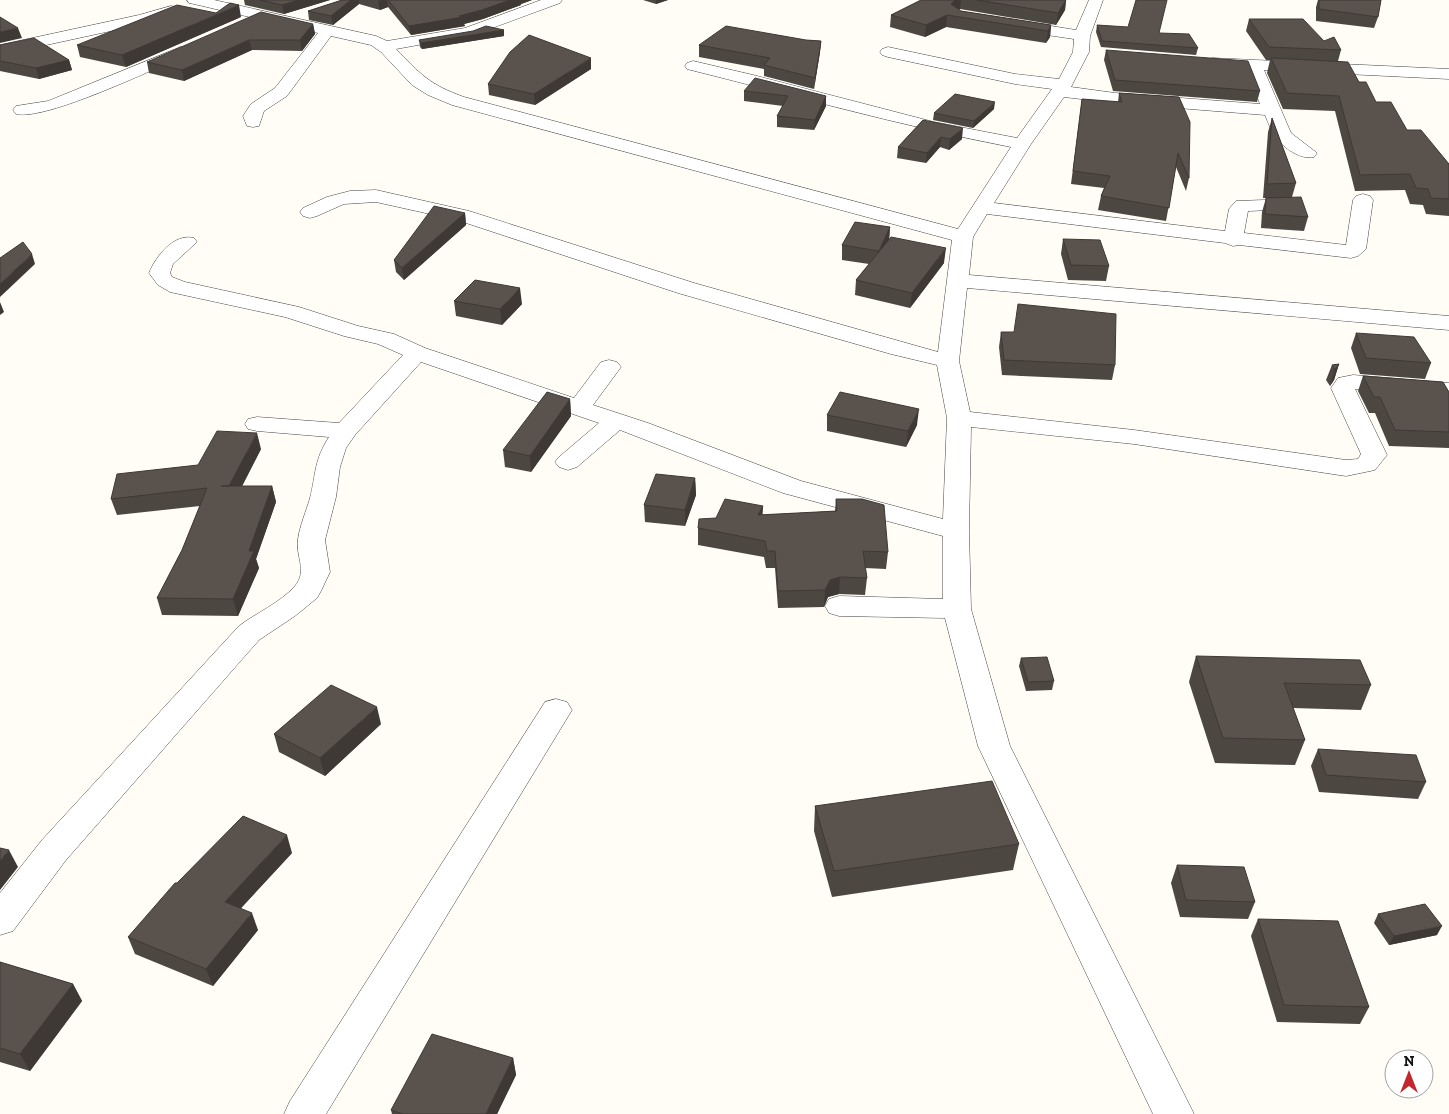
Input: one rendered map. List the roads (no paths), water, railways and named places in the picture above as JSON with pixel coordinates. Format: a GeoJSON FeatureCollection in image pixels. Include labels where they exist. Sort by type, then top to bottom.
{"type":"FeatureCollection","features":[{"type":"Feature","properties":{"kind":"street"},"geometry":{"type":"LineString","coordinates":[[0,50],[144,19],[195,0],[327,31],[364,37],[385,46],[421,84],[439,94],[458,101],[963,237]]}},
{"type":"Feature","properties":{"kind":"street"},"geometry":{"type":"LineString","coordinates":[[385,46],[468,32],[555,0]]}},
{"type":"Feature","properties":{"kind":"street"},"geometry":{"type":"LineString","coordinates":[[1091,0],[1087,47],[963,237],[948,361],[959,418],[956,531],[957,609],[994,746],[1174,1114]]}},
{"type":"Feature","properties":{"kind":"street"},"geometry":{"type":"LineString","coordinates":[[284,21],[313,12]]}},
{"type":"Feature","properties":{"kind":"street"},"geometry":{"type":"LineString","coordinates":[[235,27],[260,16]]}},
{"type":"Feature","properties":{"kind":"street"},"geometry":{"type":"LineString","coordinates":[[997,22],[1087,47]]}},
{"type":"Feature","properties":{"kind":"street"},"geometry":{"type":"LineString","coordinates":[[253,122],[252,116],[257,108],[282,92],[327,31]]}},
{"type":"Feature","properties":{"kind":"street"},"geometry":{"type":"LineString","coordinates":[[22,110],[52,105],[194,46]]}},
{"type":"Feature","properties":{"kind":"street"},"geometry":{"type":"LineString","coordinates":[[888,52],[1115,98],[1271,110]]}},
{"type":"Feature","properties":{"kind":"street"},"geometry":{"type":"LineString","coordinates":[[1199,62],[1449,74]]}},
{"type":"Feature","properties":{"kind":"street"},"geometry":{"type":"LineString","coordinates":[[693,66],[747,78],[933,128],[1022,144]]}},
{"type":"Feature","properties":{"kind":"street"},"geometry":{"type":"LineString","coordinates":[[1254,66],[1271,110],[1283,134],[1288,140],[1308,152]]}},
{"type":"Feature","properties":{"kind":"street"},"geometry":{"type":"LineString","coordinates":[[310,212],[332,200],[362,195],[405,202],[462,216],[695,290],[899,349],[948,361]]}},
{"type":"Feature","properties":{"kind":"street"},"geometry":{"type":"LineString","coordinates":[[983,208],[1233,240],[1351,252],[1356,249],[1364,200]]}},
{"type":"Feature","properties":{"kind":"street"},"geometry":{"type":"LineString","coordinates":[[1233,240],[1238,208],[1243,206],[1293,206]]}},
{"type":"Feature","properties":{"kind":"street"},"geometry":{"type":"LineString","coordinates":[[187,242],[164,261],[159,272],[165,281],[178,287],[291,312],[352,331],[386,339],[417,353],[579,407],[792,487],[956,531]]}},
{"type":"Feature","properties":{"kind":"street"},"geometry":{"type":"LineString","coordinates":[[959,281],[1449,323]]}},
{"type":"Feature","properties":{"kind":"street"},"geometry":{"type":"LineString","coordinates":[[0,920],[54,850],[249,633],[285,609],[306,591],[316,572],[311,540],[334,448],[346,431],[417,353]]}},
{"type":"Feature","properties":{"kind":"street"},"geometry":{"type":"LineString","coordinates":[[579,407],[609,367]]}},
{"type":"Feature","properties":{"kind":"street"},"geometry":{"type":"LineString","coordinates":[[959,418],[1134,437],[1346,468],[1366,465],[1374,455],[1343,388],[1346,383],[1449,390]]}},
{"type":"Feature","properties":{"kind":"street"},"geometry":{"type":"LineString","coordinates":[[568,462],[616,421]]}},
{"type":"Feature","properties":{"kind":"street"},"geometry":{"type":"LineString","coordinates":[[257,424],[346,431]]}},
{"type":"Feature","properties":{"kind":"street"},"geometry":{"type":"LineString","coordinates":[[839,606],[957,609]]}},
{"type":"Feature","properties":{"kind":"street"},"geometry":{"type":"LineString","coordinates":[[304,1114],[556,710]]}}]}
